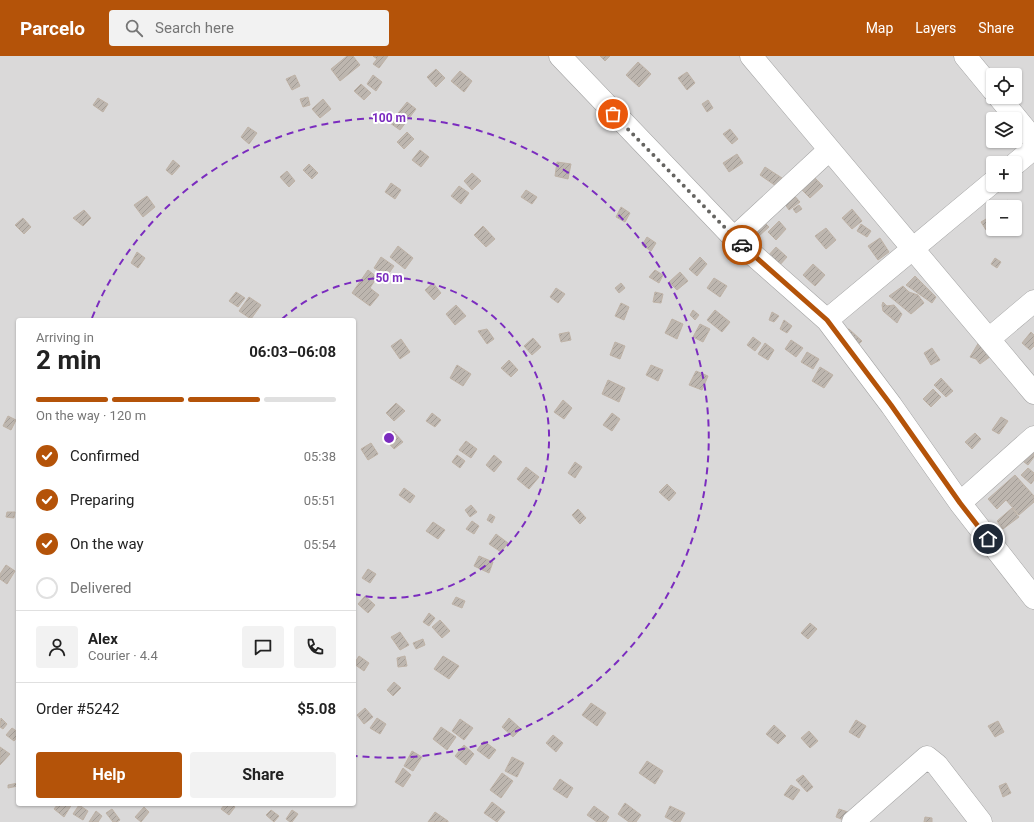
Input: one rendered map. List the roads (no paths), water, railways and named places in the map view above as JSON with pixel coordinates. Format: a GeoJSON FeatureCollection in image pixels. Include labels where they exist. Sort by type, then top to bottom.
{"type":"FeatureCollection","features":[{"type":"Feature","properties":{"kind":"street"},"geometry":{"type":"LineString","coordinates":[[560,56],[734,238],[827,320],[891,405],[960,503],[1034,598]]}},
{"type":"Feature","properties":{"kind":"street"},"geometry":{"type":"LineString","coordinates":[[751,56],[1034,393]]}},
{"type":"Feature","properties":{"kind":"street"},"geometry":{"type":"LineString","coordinates":[[965,56],[986,82]]}},
{"type":"Feature","properties":{"kind":"street"},"geometry":{"type":"LineString","coordinates":[[1004,104],[1034,140]]}},
{"type":"Feature","properties":{"kind":"street"},"geometry":{"type":"LineString","coordinates":[[1022,158],[1034,148]]}},
{"type":"Feature","properties":{"kind":"street"},"geometry":{"type":"LineString","coordinates":[[734,238],[829,150]]}},
{"type":"Feature","properties":{"kind":"street"},"geometry":{"type":"LineString","coordinates":[[827,320],[986,188]]}},
{"type":"Feature","properties":{"kind":"street"},"geometry":{"type":"LineString","coordinates":[[989,340],[1034,301]]}},
{"type":"Feature","properties":{"kind":"street"},"geometry":{"type":"LineString","coordinates":[[960,503],[1034,437]]}},
{"type":"Feature","properties":{"kind":"street"},"geometry":{"type":"LineString","coordinates":[[853,822],[927,757],[937,764],[981,822]]}}]}
